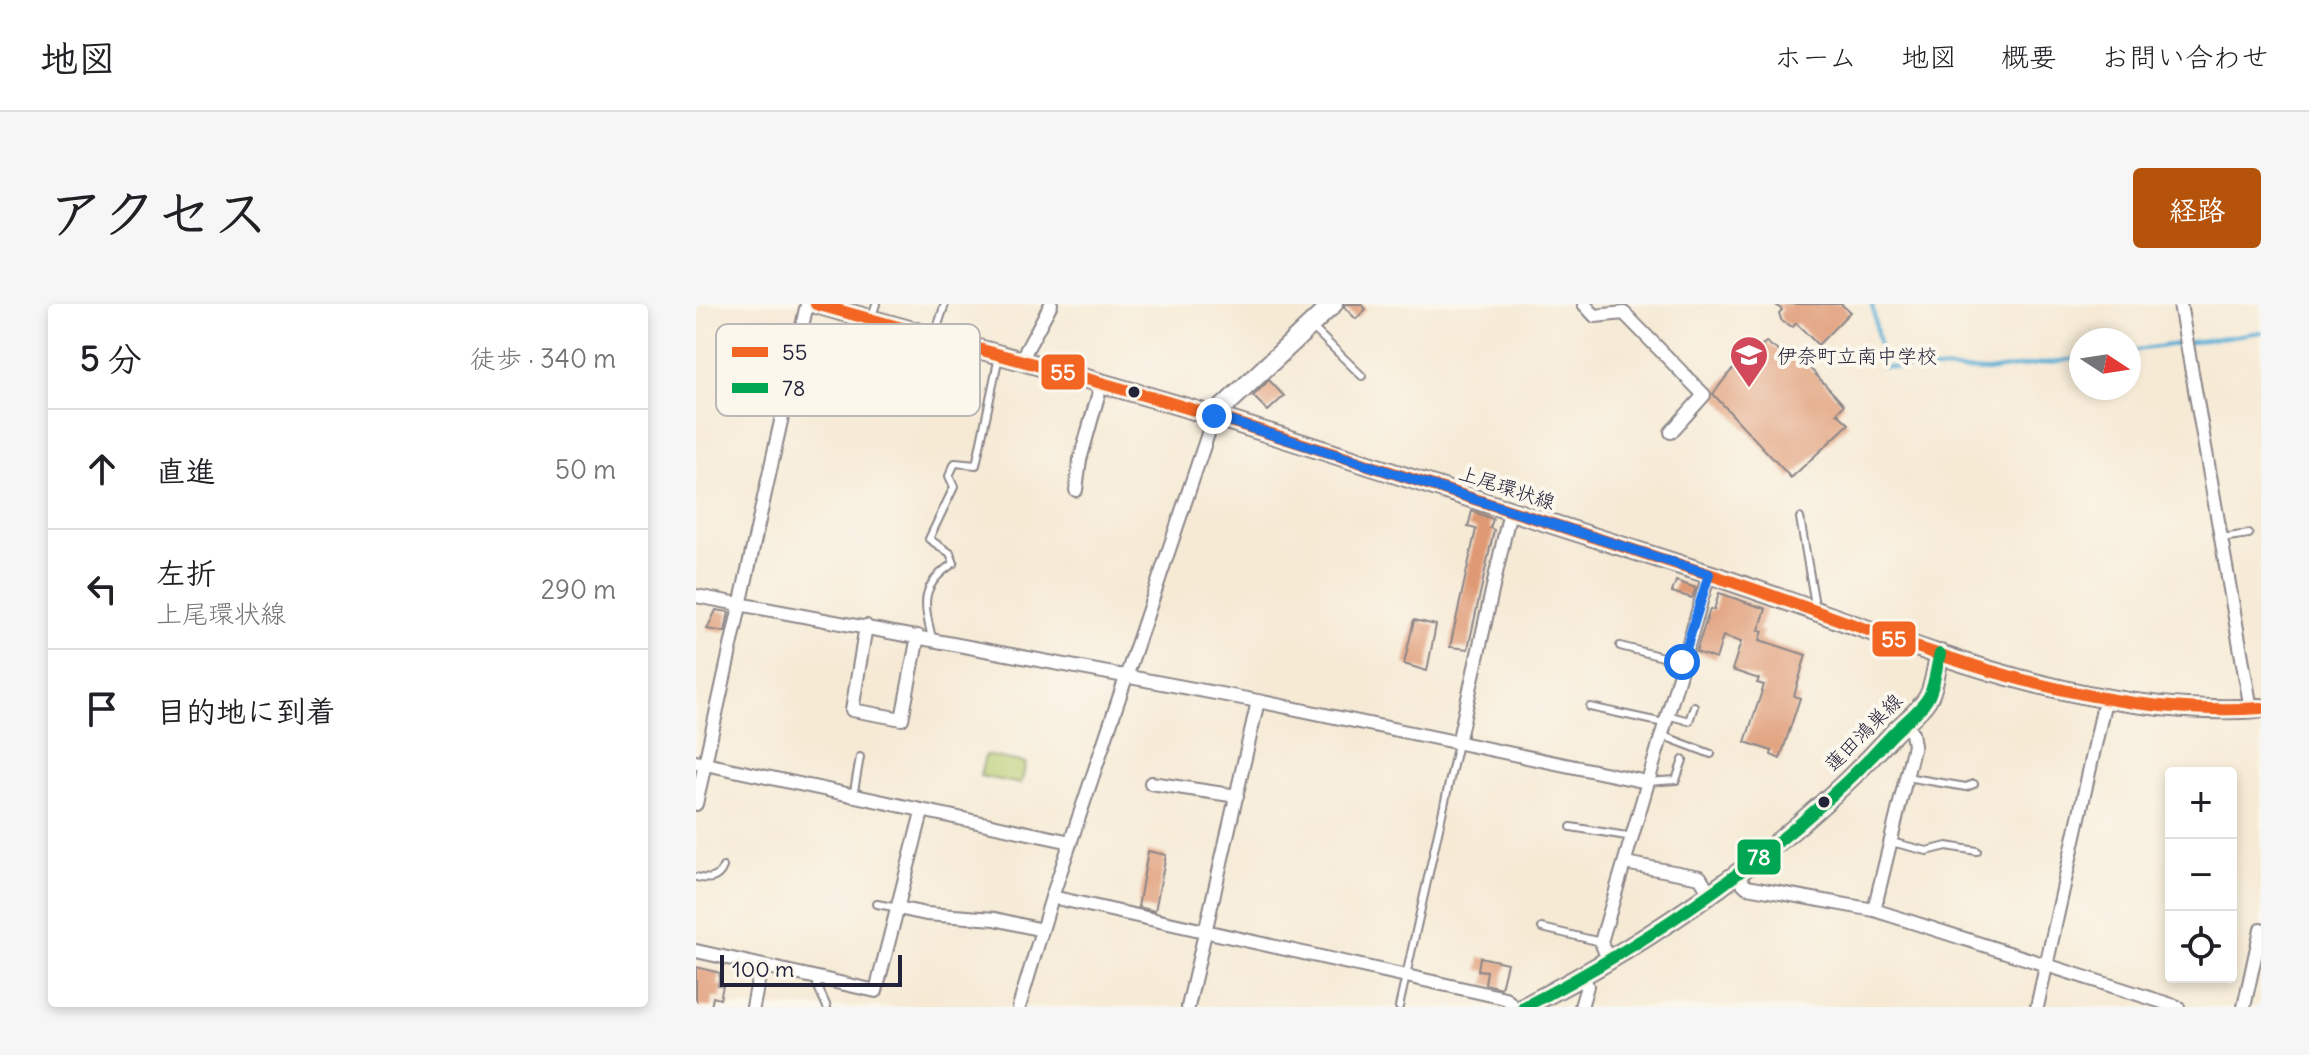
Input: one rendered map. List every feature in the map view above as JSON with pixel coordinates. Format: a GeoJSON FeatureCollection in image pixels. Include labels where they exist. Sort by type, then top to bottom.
{"type":"FeatureCollection","features":[{"type":"Feature","properties":{"kind":"main road","name":"上尾環状線"},"geometry":{"type":"LineString","coordinates":[[816,304],[874,312],[903,324]]}},
{"type":"Feature","properties":{"kind":"main road"},"geometry":{"type":"LineString","coordinates":[[1214,416],[1333,304]]}},
{"type":"Feature","properties":{"kind":"main road","name":"上尾環状線"},"geometry":{"type":"LineString","coordinates":[[980,350],[1214,416],[1709,574],[1940,654]]}},
{"type":"Feature","properties":{"kind":"main road"},"geometry":{"type":"LineString","coordinates":[[1940,654],[2040,685],[2105,700],[2181,709],[2256,708]]}},
{"type":"Feature","properties":{"kind":"main road","name":"蓮田鴻巣線"},"geometry":{"type":"LineString","coordinates":[[1524,1007],[1609,962],[1710,893],[1827,798],[1867,762],[1928,697],[1940,654]]}},
{"type":"Feature","properties":{"kind":"street"},"geometry":{"type":"LineString","coordinates":[[803,324],[807,304]]}},
{"type":"Feature","properties":{"kind":"street"},"geometry":{"type":"LineString","coordinates":[[1020,362],[1051,304]]}},
{"type":"Feature","properties":{"kind":"street"},"geometry":{"type":"LineString","coordinates":[[1584,304],[1595,316],[1624,313],[1704,395],[1671,432]]}},
{"type":"Feature","properties":{"kind":"street"},"geometry":{"type":"LineString","coordinates":[[2180,304],[2221,538],[2256,708]]}},
{"type":"Feature","properties":{"kind":"street"},"geometry":{"type":"LineString","coordinates":[[1076,490],[1080,460],[1101,385]]}},
{"type":"Feature","properties":{"kind":"street"},"geometry":{"type":"LineString","coordinates":[[696,804],[700,764],[782,416]]}},
{"type":"Feature","properties":{"kind":"street"},"geometry":{"type":"LineString","coordinates":[[1019,1007],[1052,897],[1214,416]]}},
{"type":"Feature","properties":{"kind":"street"},"geometry":{"type":"LineString","coordinates":[[1458,743],[1510,511]]}},
{"type":"Feature","properties":{"kind":"street"},"geometry":{"type":"LineString","coordinates":[[1609,962],[1601,942],[1709,574]]}},
{"type":"Feature","properties":{"kind":"street"},"geometry":{"type":"LineString","coordinates":[[696,596],[1127,675],[1647,782]]}},
{"type":"Feature","properties":{"kind":"street"},"geometry":{"type":"LineString","coordinates":[[866,626],[852,710],[902,719],[918,636]]}},
{"type":"Feature","properties":{"kind":"street"},"geometry":{"type":"LineString","coordinates":[[2037,1007],[2105,700]]}},
{"type":"Feature","properties":{"kind":"street"},"geometry":{"type":"LineString","coordinates":[[1188,1007],[1258,701]]}},
{"type":"Feature","properties":{"kind":"street"},"geometry":{"type":"LineString","coordinates":[[1874,910],[1914,745],[1912,733],[1904,722]]}},
{"type":"Feature","properties":{"kind":"street"},"geometry":{"type":"LineString","coordinates":[[700,764],[1071,842]]}},
{"type":"Feature","properties":{"kind":"street"},"geometry":{"type":"LineString","coordinates":[[1151,783],[1237,796]]}},
{"type":"Feature","properties":{"kind":"street"},"geometry":{"type":"LineString","coordinates":[[696,951],[876,991],[922,812]]}},
{"type":"Feature","properties":{"kind":"street"},"geometry":{"type":"LineString","coordinates":[[1625,863],[1700,877],[1710,893]]}},
{"type":"Feature","properties":{"kind":"street"},"geometry":{"type":"LineString","coordinates":[[1734,875],[1747,887],[1874,910],[2178,1007]]}},
{"type":"Feature","properties":{"kind":"street"},"geometry":{"type":"LineString","coordinates":[[1052,897],[1505,998],[1514,1007]]}},
{"type":"Feature","properties":{"kind":"street"},"geometry":{"type":"LineString","coordinates":[[898,908],[926,914],[995,919],[1042,930]]}},
{"type":"Feature","properties":{"kind":"street"},"geometry":{"type":"LineString","coordinates":[[2244,1007],[2257,961],[2261,929]]}},
{"type":"Feature","properties":{"kind":"street"},"geometry":{"type":"LineString","coordinates":[[753,1007],[761,966]]}},
{"type":"Feature","properties":{"kind":"street"},"geometry":{"type":"LineString","coordinates":[[1581,1007],[1587,986],[1584,977]]}},
{"type":"Feature","properties":{"kind":"lane"},"geometry":{"type":"LineString","coordinates":[[938,324],[945,304]]}},
{"type":"Feature","properties":{"kind":"lane"},"geometry":{"type":"LineString","coordinates":[[1311,325],[1362,376]]}},
{"type":"Feature","properties":{"kind":"lane"},"geometry":{"type":"LineString","coordinates":[[932,638],[926,613],[926,590],[941,572],[954,563],[950,553],[929,539],[954,487],[949,476],[955,463],[976,465],[999,356]]}},
{"type":"Feature","properties":{"kind":"lane"},"geometry":{"type":"LineString","coordinates":[[1800,518],[1816,611]]}},
{"type":"Feature","properties":{"kind":"lane"},"geometry":{"type":"LineString","coordinates":[[2221,538],[2249,534]]}},
{"type":"Feature","properties":{"kind":"lane"},"geometry":{"type":"LineString","coordinates":[[1620,646],[1682,662]]}},
{"type":"Feature","properties":{"kind":"lane"},"geometry":{"type":"LineString","coordinates":[[1664,724],[1689,721],[1694,706]]}},
{"type":"Feature","properties":{"kind":"lane"},"geometry":{"type":"LineString","coordinates":[[1590,707],[1664,724],[1711,754]]}},
{"type":"Feature","properties":{"kind":"lane"},"geometry":{"type":"LineString","coordinates":[[1399,1007],[1458,743]]}},
{"type":"Feature","properties":{"kind":"lane"},"geometry":{"type":"LineString","coordinates":[[853,797],[860,757]]}},
{"type":"Feature","properties":{"kind":"lane"},"geometry":{"type":"LineString","coordinates":[[1647,782],[1676,780],[1683,760]]}},
{"type":"Feature","properties":{"kind":"lane"},"geometry":{"type":"LineString","coordinates":[[1906,777],[1966,787],[1974,784]]}},
{"type":"Feature","properties":{"kind":"lane"},"geometry":{"type":"LineString","coordinates":[[1571,827],[1633,837]]}},
{"type":"Feature","properties":{"kind":"lane"},"geometry":{"type":"LineString","coordinates":[[1891,842],[1927,851],[1947,846],[1977,851]]}},
{"type":"Feature","properties":{"kind":"lane"},"geometry":{"type":"LineString","coordinates":[[696,877],[706,880],[714,878],[723,867]]}},
{"type":"Feature","properties":{"kind":"lane"},"geometry":{"type":"LineString","coordinates":[[877,904],[898,908]]}},
{"type":"Feature","properties":{"kind":"lane"},"geometry":{"type":"LineString","coordinates":[[1542,928],[1601,942]]}},
{"type":"Feature","properties":{"kind":"lane"},"geometry":{"type":"LineString","coordinates":[[818,978],[817,985],[827,1007]]}},
{"type":"Feature","properties":{"kind":"green space"},"geometry":{"type":"Polygon","coordinates":[[[985,755],[1026,763],[1021,784],[980,776],[985,755]]]}},
{"type":"Feature","properties":{"kind":"building"},"geometry":{"type":"Polygon","coordinates":[[[1345,304],[1361,304],[1366,309],[1356,319],[1344,307],[1345,304]]]}},
{"type":"Feature","properties":{"kind":"building"},"geometry":{"type":"Polygon","coordinates":[[[1775,304],[1841,304],[1850,312],[1818,345],[1796,323],[1793,327],[1782,322],[1779,313],[1782,310],[1775,304]]]}},
{"type":"Feature","properties":{"kind":"building"},"geometry":{"type":"Polygon","coordinates":[[[1766,342],[1781,353],[1785,349],[1792,355],[1795,352],[1844,405],[1837,413],[1849,424],[1791,478],[1713,394],[1730,372],[1766,342]]]}},
{"type":"Feature","properties":{"kind":"building"},"geometry":{"type":"Polygon","coordinates":[[[1269,380],[1284,396],[1268,411],[1253,396],[1269,380]]]}},
{"type":"Feature","properties":{"kind":"building"},"geometry":{"type":"Polygon","coordinates":[[[1472,511],[1493,519],[1490,528],[1494,530],[1468,649],[1450,647],[1476,529],[1468,527],[1472,511]]]}},
{"type":"Feature","properties":{"kind":"building"},"geometry":{"type":"Polygon","coordinates":[[[1676,581],[1696,588],[1692,598],[1672,592],[1676,581]]]}},
{"type":"Feature","properties":{"kind":"building"},"geometry":{"type":"Polygon","coordinates":[[[1719,593],[1766,609],[1759,630],[1763,631],[1760,640],[1806,655],[1794,696],[1800,698],[1780,759],[1771,755],[1772,751],[1745,742],[1764,685],[1757,683],[1759,679],[1732,670],[1741,642],[1723,636],[1716,659],[1696,652],[1710,609],[1714,610],[1719,593]]]}},
{"type":"Feature","properties":{"kind":"building"},"geometry":{"type":"Polygon","coordinates":[[[716,610],[729,612],[725,632],[707,629],[716,610]]]}},
{"type":"Feature","properties":{"kind":"building"},"geometry":{"type":"Polygon","coordinates":[[[1414,620],[1436,625],[1427,671],[1404,664],[1414,620]]]}},
{"type":"Feature","properties":{"kind":"building"},"geometry":{"type":"Polygon","coordinates":[[[1148,851],[1166,855],[1155,911],[1138,907],[1148,851]]]}},
{"type":"Feature","properties":{"kind":"building"},"geometry":{"type":"Polygon","coordinates":[[[1480,957],[1507,963],[1501,988],[1485,984],[1487,971],[1478,970],[1480,957]]]}},
{"type":"Feature","properties":{"kind":"building"},"geometry":{"type":"Polygon","coordinates":[[[696,967],[720,973],[718,985],[723,986],[720,999],[713,997],[711,1007],[696,1007],[696,967]]]}},
{"type":"Feature","properties":{"kind":"waterway"},"geometry":{"type":"LineString","coordinates":[[1872,304],[1883,367],[1987,371],[2069,360]]}},
{"type":"Feature","properties":{"kind":"waterway"},"geometry":{"type":"LineString","coordinates":[[2141,349],[2261,332]]}},
{"type":"Feature","properties":{"kind":"transit line","name":"55"},"geometry":{"type":"LineString","coordinates":[[816,304],[889,324]]}},
{"type":"Feature","properties":{"kind":"transit line","name":"55"},"geometry":{"type":"LineString","coordinates":[[980,349],[1217,417],[1699,571],[1975,666],[2045,686],[2116,700],[2188,708],[2261,708]]}},
{"type":"Feature","properties":{"kind":"transit line","name":"78"},"geometry":{"type":"LineString","coordinates":[[1524,1007],[1671,921],[1766,852],[1810,815],[1922,706],[1931,691],[1940,654]]}},
{"type":"Feature","properties":{"kind":"place","name":"伊奈町立南中学校"},"geometry":{"type":"Point","coordinates":[1749,389]}},
{"type":"Feature","properties":{"kind":"route"},"geometry":{"type":"LineString","coordinates":[[1214,416],[1709,574],[1682,662]]}}]}
